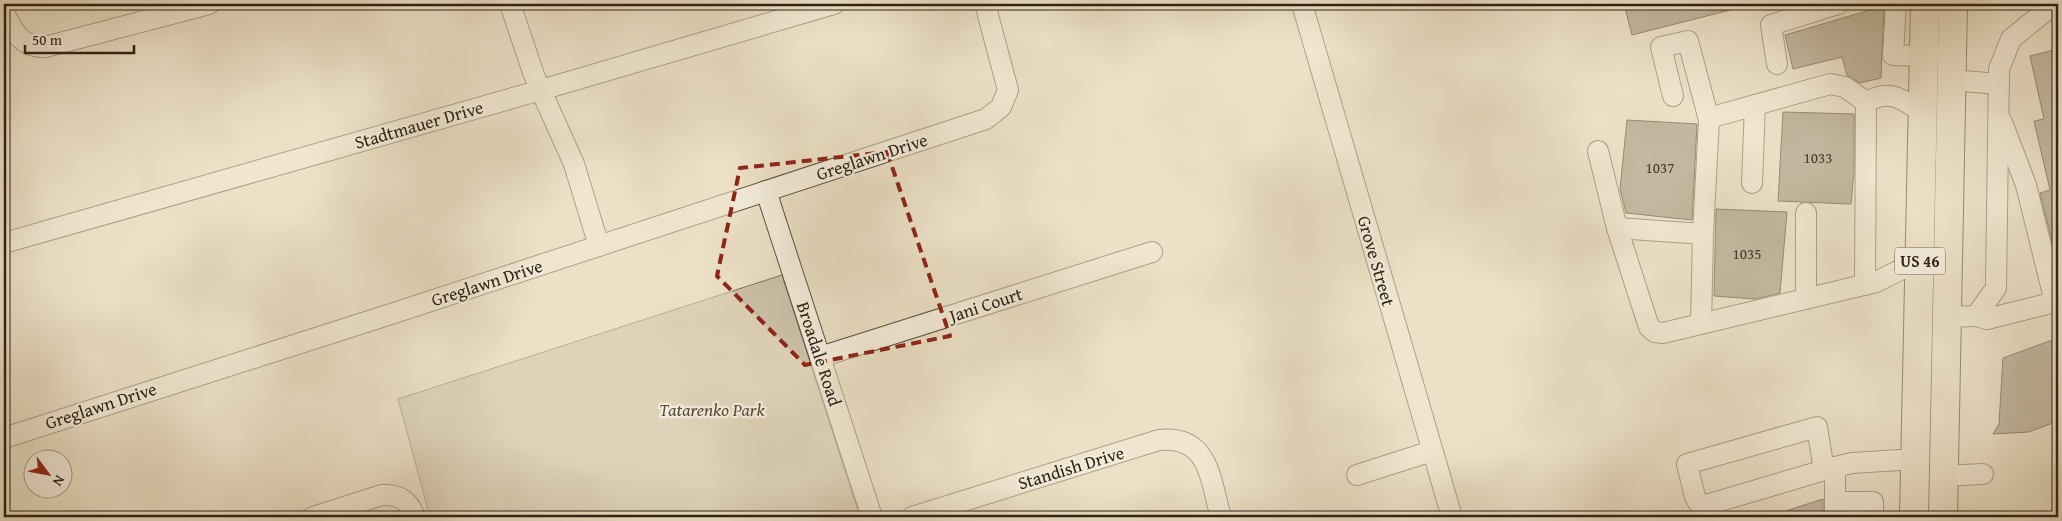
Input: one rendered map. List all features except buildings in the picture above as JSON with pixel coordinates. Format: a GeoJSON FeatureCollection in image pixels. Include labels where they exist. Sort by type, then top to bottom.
{"type":"FeatureCollection","features":[{"type":"Feature","properties":{"kind":"highway","name":"US 46"},"geometry":{"type":"LineString","coordinates":[[1914,517],[1924,4]]}},
{"type":"Feature","properties":{"kind":"highway","name":"US 46"},"geometry":{"type":"LineString","coordinates":[[1943,517],[1953,4]]}},
{"type":"Feature","properties":{"kind":"street"},"geometry":{"type":"LineString","coordinates":[[4,13],[20,40],[28,45],[45,47],[209,4]]}},
{"type":"Feature","properties":{"kind":"street"},"geometry":{"type":"LineString","coordinates":[[510,4],[541,90],[574,164],[599,246]]}},
{"type":"Feature","properties":{"kind":"street","name":"Stadtmauer Drive"},"geometry":{"type":"LineString","coordinates":[[4,243],[541,90],[834,4]]}},
{"type":"Feature","properties":{"kind":"street","name":"Greglawn Drive"},"geometry":{"type":"LineString","coordinates":[[4,438],[986,119],[1001,107],[1008,90],[985,4]]}},
{"type":"Feature","properties":{"kind":"street","name":"Grove Street"},"geometry":{"type":"LineString","coordinates":[[1302,4],[1452,517]]}},
{"type":"Feature","properties":{"kind":"street"},"geometry":{"type":"LineString","coordinates":[[1777,64],[1771,25],[1838,4]]}},
{"type":"Feature","properties":{"kind":"street"},"geometry":{"type":"LineString","coordinates":[[1896,4],[1893,55],[1923,56]]}},
{"type":"Feature","properties":{"kind":"street"},"geometry":{"type":"LineString","coordinates":[[1976,316],[1996,288],[1999,69],[2011,39],[2054,4]]}},
{"type":"Feature","properties":{"kind":"street"},"geometry":{"type":"LineString","coordinates":[[1673,96],[1661,47],[1688,41],[1709,118],[1701,324]]}},
{"type":"Feature","properties":{"kind":"street"},"geometry":{"type":"LineString","coordinates":[[1951,80],[1999,84]]}},
{"type":"Feature","properties":{"kind":"street"},"geometry":{"type":"LineString","coordinates":[[1709,118],[1830,84],[1845,86],[1866,102]]}},
{"type":"Feature","properties":{"kind":"street"},"geometry":{"type":"LineString","coordinates":[[1866,102],[1878,96],[1891,95],[1900,98],[1921,111]]}},
{"type":"Feature","properties":{"kind":"street"},"geometry":{"type":"LineString","coordinates":[[1865,285],[1866,102]]}},
{"type":"Feature","properties":{"kind":"street"},"geometry":{"type":"LineString","coordinates":[[1752,183],[1756,105]]}},
{"type":"Feature","properties":{"kind":"street"},"geometry":{"type":"LineString","coordinates":[[1947,317],[1976,316],[1987,319],[2055,302],[2026,185],[1998,111]]}},
{"type":"Feature","properties":{"kind":"street"},"geometry":{"type":"LineString","coordinates":[[1598,151],[1617,228],[1648,326],[1655,332],[1663,333],[1865,285],[1876,282],[1920,260]]}},
{"type":"Feature","properties":{"kind":"street","name":"Broadale Road"},"geometry":{"type":"LineString","coordinates":[[766,191],[872,517]]}},
{"type":"Feature","properties":{"kind":"street"},"geometry":{"type":"LineString","coordinates":[[1806,213],[1806,299]]}},
{"type":"Feature","properties":{"kind":"street"},"geometry":{"type":"LineString","coordinates":[[1617,228],[1703,234]]}},
{"type":"Feature","properties":{"kind":"street","name":"Jani Court"},"geometry":{"type":"LineString","coordinates":[[820,357],[1152,252]]}},
{"type":"Feature","properties":{"kind":"street"},"geometry":{"type":"LineString","coordinates":[[1873,517],[1873,502],[1835,510],[1830,468],[1817,427],[1687,464],[1695,497],[1704,511],[1830,468],[1852,463],[1916,459]]}},
{"type":"Feature","properties":{"kind":"street","name":"Standish Drive"},"geometry":{"type":"LineString","coordinates":[[912,517],[1159,440],[1178,440],[1191,445],[1201,453],[1221,517]]}},
{"type":"Feature","properties":{"kind":"street"},"geometry":{"type":"LineString","coordinates":[[1357,475],[1432,451]]}},
{"type":"Feature","properties":{"kind":"street"},"geometry":{"type":"LineString","coordinates":[[1944,476],[1983,474]]}},
{"type":"Feature","properties":{"kind":"street"},"geometry":{"type":"LineString","coordinates":[[313,517],[382,495],[402,498],[409,504],[415,517]]}},
{"type":"Feature","properties":{"kind":"highlighted area"},"geometry":{"type":"Polygon","coordinates":[[[887,152],[950,336],[805,365],[717,276],[740,168],[887,152]]]}},
{"type":"Feature","properties":{"kind":"green space","name":"Tatarenko Park"},"geometry":{"type":"Polygon","coordinates":[[[782,275],[860,517],[430,517],[398,399],[782,275]]]}}]}
